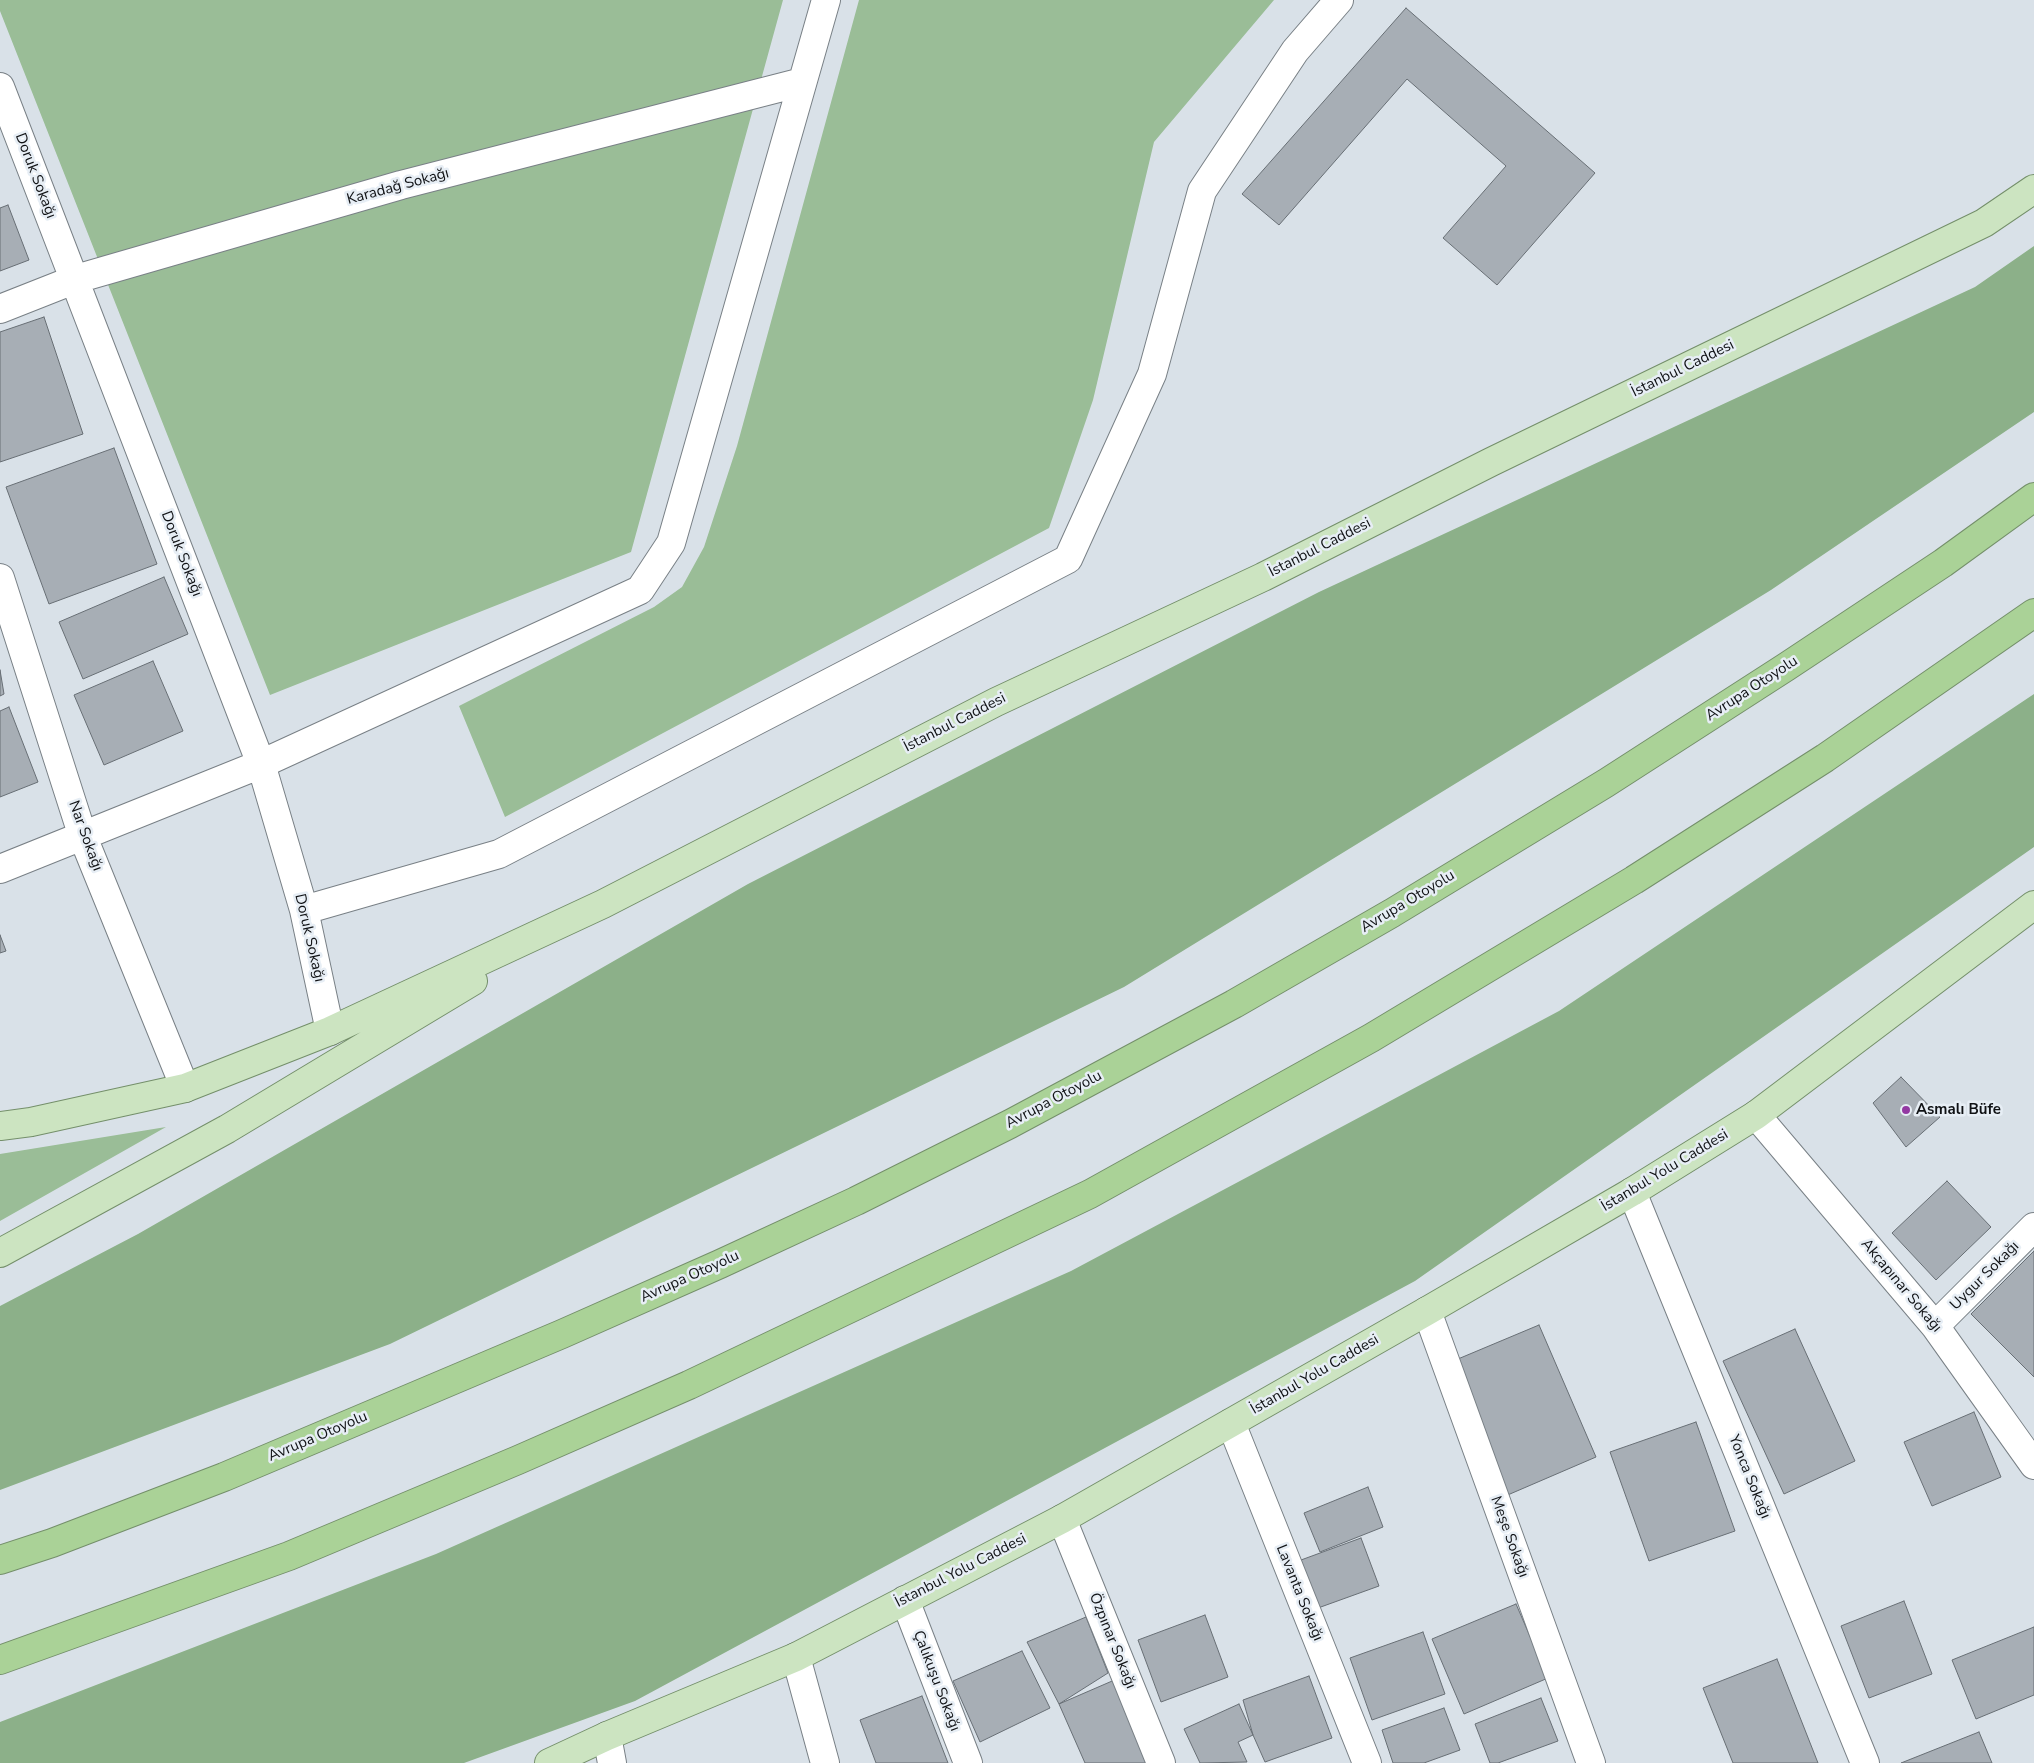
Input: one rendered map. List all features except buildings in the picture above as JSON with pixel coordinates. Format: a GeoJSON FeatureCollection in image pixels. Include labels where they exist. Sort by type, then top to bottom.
{"type":"FeatureCollection","features":[{"type":"Feature","properties":{"kind":"highway","name":"Avrupa Otoyolu"},"geometry":{"type":"LineString","coordinates":[[0,1560],[61,1539],[224,1477],[562,1334],[838,1209],[1010,1124],[1234,1004],[1392,913],[1606,783],[1943,563],[2034,497]]}},
{"type":"Feature","properties":{"kind":"highway"},"geometry":{"type":"LineString","coordinates":[[0,1660],[289,1556],[518,1460],[689,1385],[1090,1194],[1371,1038],[1634,880],[1825,758],[2034,613]]}},
{"type":"Feature","properties":{"kind":"main road","name":"İstanbul Caddesi"},"geometry":{"type":"LineString","coordinates":[[603,904],[996,702],[1263,577],[1491,462],[1984,223],[2034,189]]}},
{"type":"Feature","properties":{"kind":"main road"},"geometry":{"type":"LineString","coordinates":[[0,1126],[31,1122],[185,1088],[330,1031],[603,904]]}},
{"type":"Feature","properties":{"kind":"main road"},"geometry":{"type":"LineString","coordinates":[[0,1252],[227,1129],[603,904]]}},
{"type":"Feature","properties":{"kind":"main road","name":"İstanbul Yolu Caddesi"},"geometry":{"type":"LineString","coordinates":[[549,1763],[607,1736],[796,1657],[1062,1519],[1427,1311],[1632,1192],[1756,1115],[2034,905]]}},
{"type":"Feature","properties":{"kind":"street"},"geometry":{"type":"LineString","coordinates":[[0,869],[262,764],[640,590],[671,543],[826,0]]}},
{"type":"Feature","properties":{"kind":"street"},"geometry":{"type":"LineString","coordinates":[[304,910],[499,854],[1068,560],[1152,374],[1202,191],[1295,51],[1338,0]]}},
{"type":"Feature","properties":{"kind":"street","name":"Karadağ Sokağı"},"geometry":{"type":"LineString","coordinates":[[0,309],[76,280],[401,185],[802,82]]}},
{"type":"Feature","properties":{"kind":"street","name":"Doruk Sokağı"},"geometry":{"type":"LineString","coordinates":[[0,87],[262,764],[304,910],[330,1031]]}},
{"type":"Feature","properties":{"kind":"street","name":"Nar Sokağı"},"geometry":{"type":"LineString","coordinates":[[0,578],[83,836],[185,1088]]}},
{"type":"Feature","properties":{"kind":"street","name":"Akçapınar Sokağı"},"geometry":{"type":"LineString","coordinates":[[1756,1115],[1935,1326],[2034,1465]]}},
{"type":"Feature","properties":{"kind":"street","name":"Yonca Sokağı"},"geometry":{"type":"LineString","coordinates":[[1632,1192],[1866,1763]]}},
{"type":"Feature","properties":{"kind":"street","name":"Uygur Sokağı"},"geometry":{"type":"LineString","coordinates":[[1935,1326],[2034,1227]]}},
{"type":"Feature","properties":{"kind":"street","name":"Meşe Sokağı"},"geometry":{"type":"LineString","coordinates":[[1427,1311],[1591,1763]]}},
{"type":"Feature","properties":{"kind":"street","name":"Lavanta Sokağı"},"geometry":{"type":"LineString","coordinates":[[1231,1423],[1367,1763]]}},
{"type":"Feature","properties":{"kind":"street","name":"Özpınar Sokağı"},"geometry":{"type":"LineString","coordinates":[[1062,1519],[1161,1763]]}},
{"type":"Feature","properties":{"kind":"street","name":"Çalıkuşu Sokağı"},"geometry":{"type":"LineString","coordinates":[[905,1600],[968,1763]]}},
{"type":"Feature","properties":{"kind":"street"},"geometry":{"type":"LineString","coordinates":[[796,1657],[825,1763]]}},
{"type":"Feature","properties":{"kind":"street"},"geometry":{"type":"LineString","coordinates":[[607,1736],[612,1763]]}},
{"type":"Feature","properties":{"kind":"green space"},"geometry":{"type":"Polygon","coordinates":[[[0,0],[783,0],[631,552],[270,695],[0,11],[0,0]]]}},
{"type":"Feature","properties":{"kind":"green space"},"geometry":{"type":"Polygon","coordinates":[[[859,0],[1274,0],[1154,142],[1093,400],[1049,528],[505,817],[459,706],[654,607],[682,587],[704,547],[737,446],[859,0]]]}},
{"type":"Feature","properties":{"kind":"green space"},"geometry":{"type":"Polygon","coordinates":[[[2034,246],[2034,412],[1771,590],[1124,987],[390,1344],[0,1490],[0,1306],[138,1234],[748,884],[1319,592],[1975,287],[2034,246]]]}},
{"type":"Feature","properties":{"kind":"green space"},"geometry":{"type":"Polygon","coordinates":[[[2034,694],[2034,847],[1415,1281],[635,1701],[464,1763],[0,1763],[0,1722],[436,1554],[1071,1271],[1559,1011],[2034,694]]]}},
{"type":"Feature","properties":{"kind":"green space"},"geometry":{"type":"Polygon","coordinates":[[[166,1127],[0,1221],[0,1154],[166,1127]]]}},
{"type":"Feature","properties":{"kind":"place","name":"Asmalı Büfe"},"geometry":{"type":"Point","coordinates":[1906,1110]}}]}
